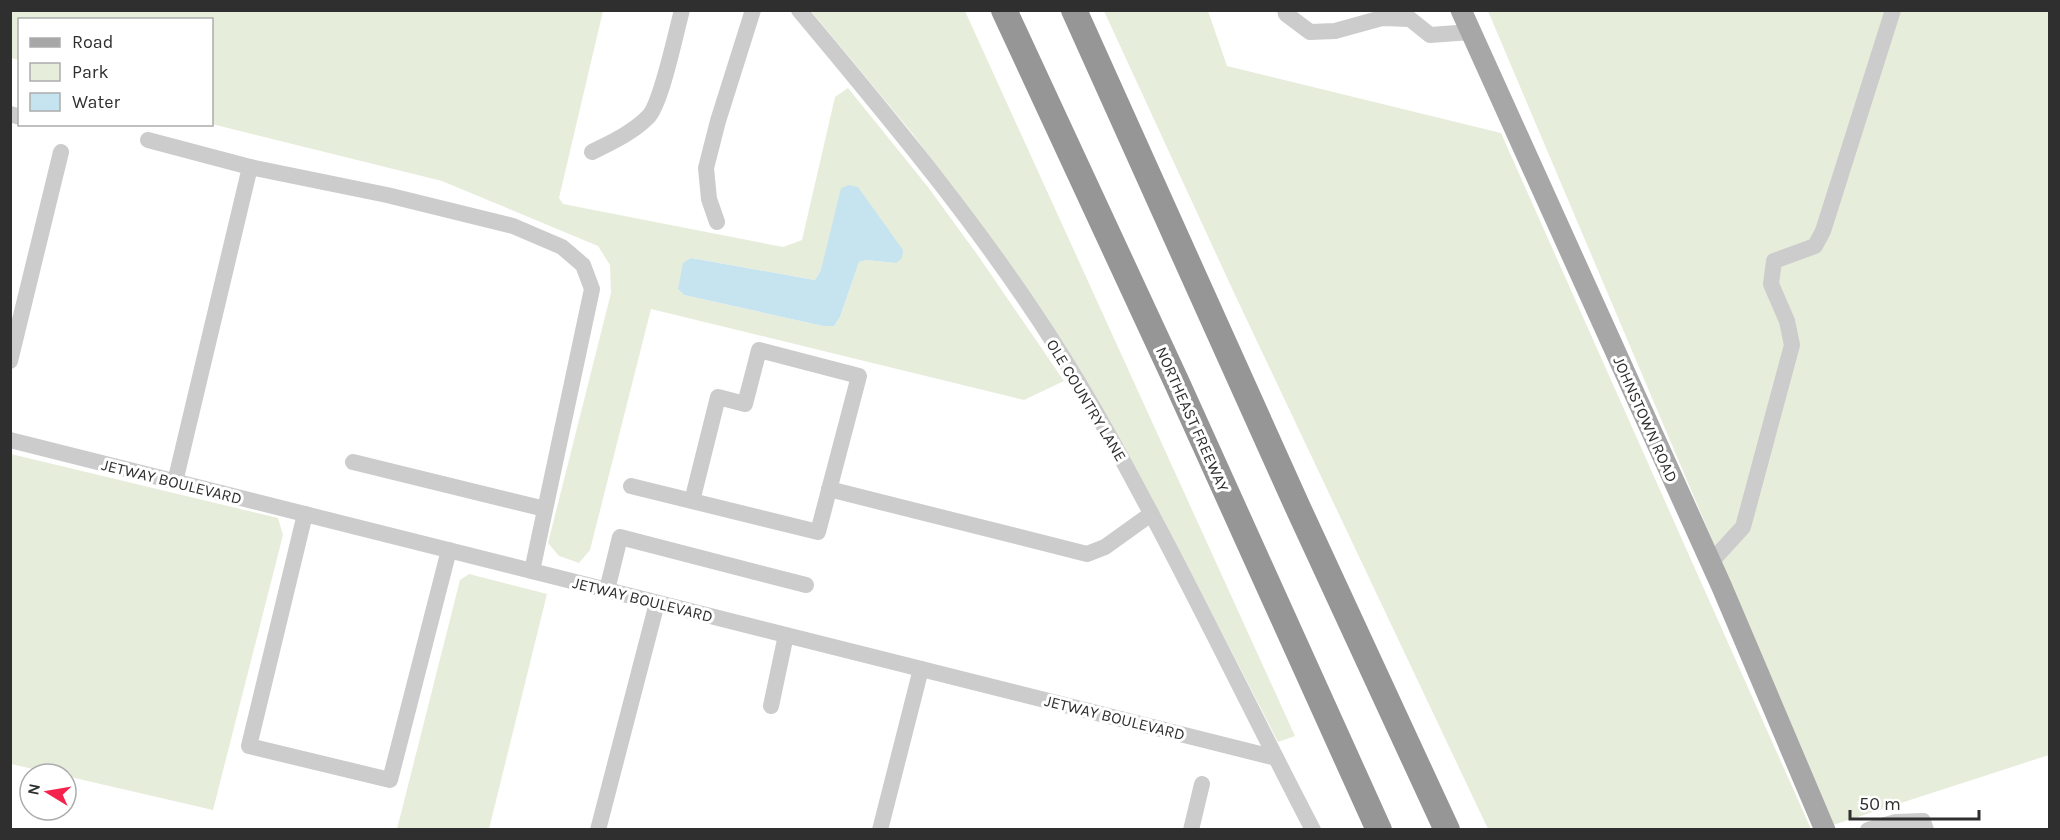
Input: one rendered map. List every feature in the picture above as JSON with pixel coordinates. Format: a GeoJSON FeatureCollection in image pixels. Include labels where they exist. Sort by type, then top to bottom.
{"type":"FeatureCollection","features":[{"type":"Feature","properties":{"kind":"highway","name":"NORTHEAST FREEWAY"},"geometry":{"type":"LineString","coordinates":[[1004,10],[1182,394],[1378,830]]}},
{"type":"Feature","properties":{"kind":"highway"},"geometry":{"type":"LineString","coordinates":[[1074,10],[1304,520],[1448,830]]}},
{"type":"Feature","properties":{"kind":"main road","name":"JOHNSTOWN ROAD"},"geometry":{"type":"LineString","coordinates":[[1461,10],[1711,562],[1826,830]]}},
{"type":"Feature","properties":{"kind":"street"},"geometry":{"type":"LineString","coordinates":[[592,152],[628,134],[650,116],[657,100],[682,10]]}},
{"type":"Feature","properties":{"kind":"street"},"geometry":{"type":"LineString","coordinates":[[717,222],[709,199],[706,168],[718,121],[753,10]]}},
{"type":"Feature","properties":{"kind":"street","name":"OLE COUNTRY LANE"},"geometry":{"type":"LineString","coordinates":[[799,10],[898,128],[987,246],[1060,352],[1125,464],[1313,830]]}},
{"type":"Feature","properties":{"kind":"street"},"geometry":{"type":"LineString","coordinates":[[1285,10],[1286,14],[1310,32],[1335,31],[1382,18],[1410,19],[1430,35],[1471,32]]}},
{"type":"Feature","properties":{"kind":"street"},"geometry":{"type":"LineString","coordinates":[[1711,562],[1743,527],[1792,345],[1787,321],[1771,284],[1774,261],[1815,246],[1823,231],[1893,10]]}},
{"type":"Feature","properties":{"kind":"street"},"geometry":{"type":"LineString","coordinates":[[148,140],[250,167],[387,195],[513,226],[562,247],[583,265],[592,289],[532,571]]}},
{"type":"Feature","properties":{"kind":"street"},"geometry":{"type":"LineString","coordinates":[[10,361],[14,327],[61,152]]}},
{"type":"Feature","properties":{"kind":"street"},"geometry":{"type":"LineString","coordinates":[[175,482],[250,167]]}},
{"type":"Feature","properties":{"kind":"street"},"geometry":{"type":"LineString","coordinates":[[631,486],[818,532],[859,376],[759,350],[745,404],[718,397],[692,501]]}},
{"type":"Feature","properties":{"kind":"street","name":"JETWAY BOULEVARD"},"geometry":{"type":"LineString","coordinates":[[10,440],[1276,758]]}},
{"type":"Feature","properties":{"kind":"street"},"geometry":{"type":"LineString","coordinates":[[353,462],[545,509]]}},
{"type":"Feature","properties":{"kind":"street"},"geometry":{"type":"LineString","coordinates":[[829,489],[1087,554],[1106,547],[1151,514]]}},
{"type":"Feature","properties":{"kind":"street"},"geometry":{"type":"LineString","coordinates":[[304,514],[249,746],[390,780],[449,550]]}},
{"type":"Feature","properties":{"kind":"street"},"geometry":{"type":"LineString","coordinates":[[607,590],[620,537],[806,585]]}},
{"type":"Feature","properties":{"kind":"street"},"geometry":{"type":"LineString","coordinates":[[598,830],[657,603]]}},
{"type":"Feature","properties":{"kind":"street"},"geometry":{"type":"LineString","coordinates":[[771,706],[786,635]]}},
{"type":"Feature","properties":{"kind":"street"},"geometry":{"type":"LineString","coordinates":[[880,830],[921,669]]}},
{"type":"Feature","properties":{"kind":"street"},"geometry":{"type":"LineString","coordinates":[[1191,830],[1202,784]]}},
{"type":"Feature","properties":{"kind":"street"},"geometry":{"type":"LineString","coordinates":[[1868,830],[1896,822],[1923,822],[1926,830]]}},
{"type":"Feature","properties":{"kind":"green space"},"geometry":{"type":"Polygon","coordinates":[[[10,11],[603,11],[559,198],[563,204],[783,247],[802,240],[835,97],[848,88],[928,187],[1064,381],[1024,400],[651,309],[590,550],[579,563],[559,556],[548,543],[611,293],[610,265],[598,246],[442,181],[213,124],[213,18],[18,18],[18,60],[11,58],[10,11]],[[903,250],[821,270],[815,280],[691,258],[678,289],[684,295],[823,326],[834,326],[840,317],[859,262],[866,260],[896,263],[903,250]]]}},
{"type":"Feature","properties":{"kind":"green space"},"geometry":{"type":"Polygon","coordinates":[[[811,11],[965,11],[1295,736],[1278,742],[1165,522],[1081,372],[999,251],[912,133],[811,11]]]}},
{"type":"Feature","properties":{"kind":"green space"},"geometry":{"type":"Polygon","coordinates":[[[1104,11],[1208,11],[1227,66],[1501,133],[1811,829],[1488,829],[1236,297],[1104,11]]]}},
{"type":"Feature","properties":{"kind":"green space"},"geometry":{"type":"Polygon","coordinates":[[[1488,11],[2049,11],[2049,755],[1833,825],[1488,11]]]}},
{"type":"Feature","properties":{"kind":"green space"},"geometry":{"type":"Polygon","coordinates":[[[11,454],[278,518],[283,535],[213,810],[78,779],[78,762],[11,764],[11,454]]]}},
{"type":"Feature","properties":{"kind":"green space"},"geometry":{"type":"Polygon","coordinates":[[[469,574],[547,594],[489,829],[397,829],[460,580],[469,574]]]}},
{"type":"Feature","properties":{"kind":"water"},"geometry":{"type":"Polygon","coordinates":[[[849,185],[858,187],[903,250],[902,258],[896,263],[866,260],[859,262],[840,317],[834,326],[823,326],[684,295],[678,289],[683,263],[691,258],[815,280],[821,270],[841,188],[849,185]]]}}]}
